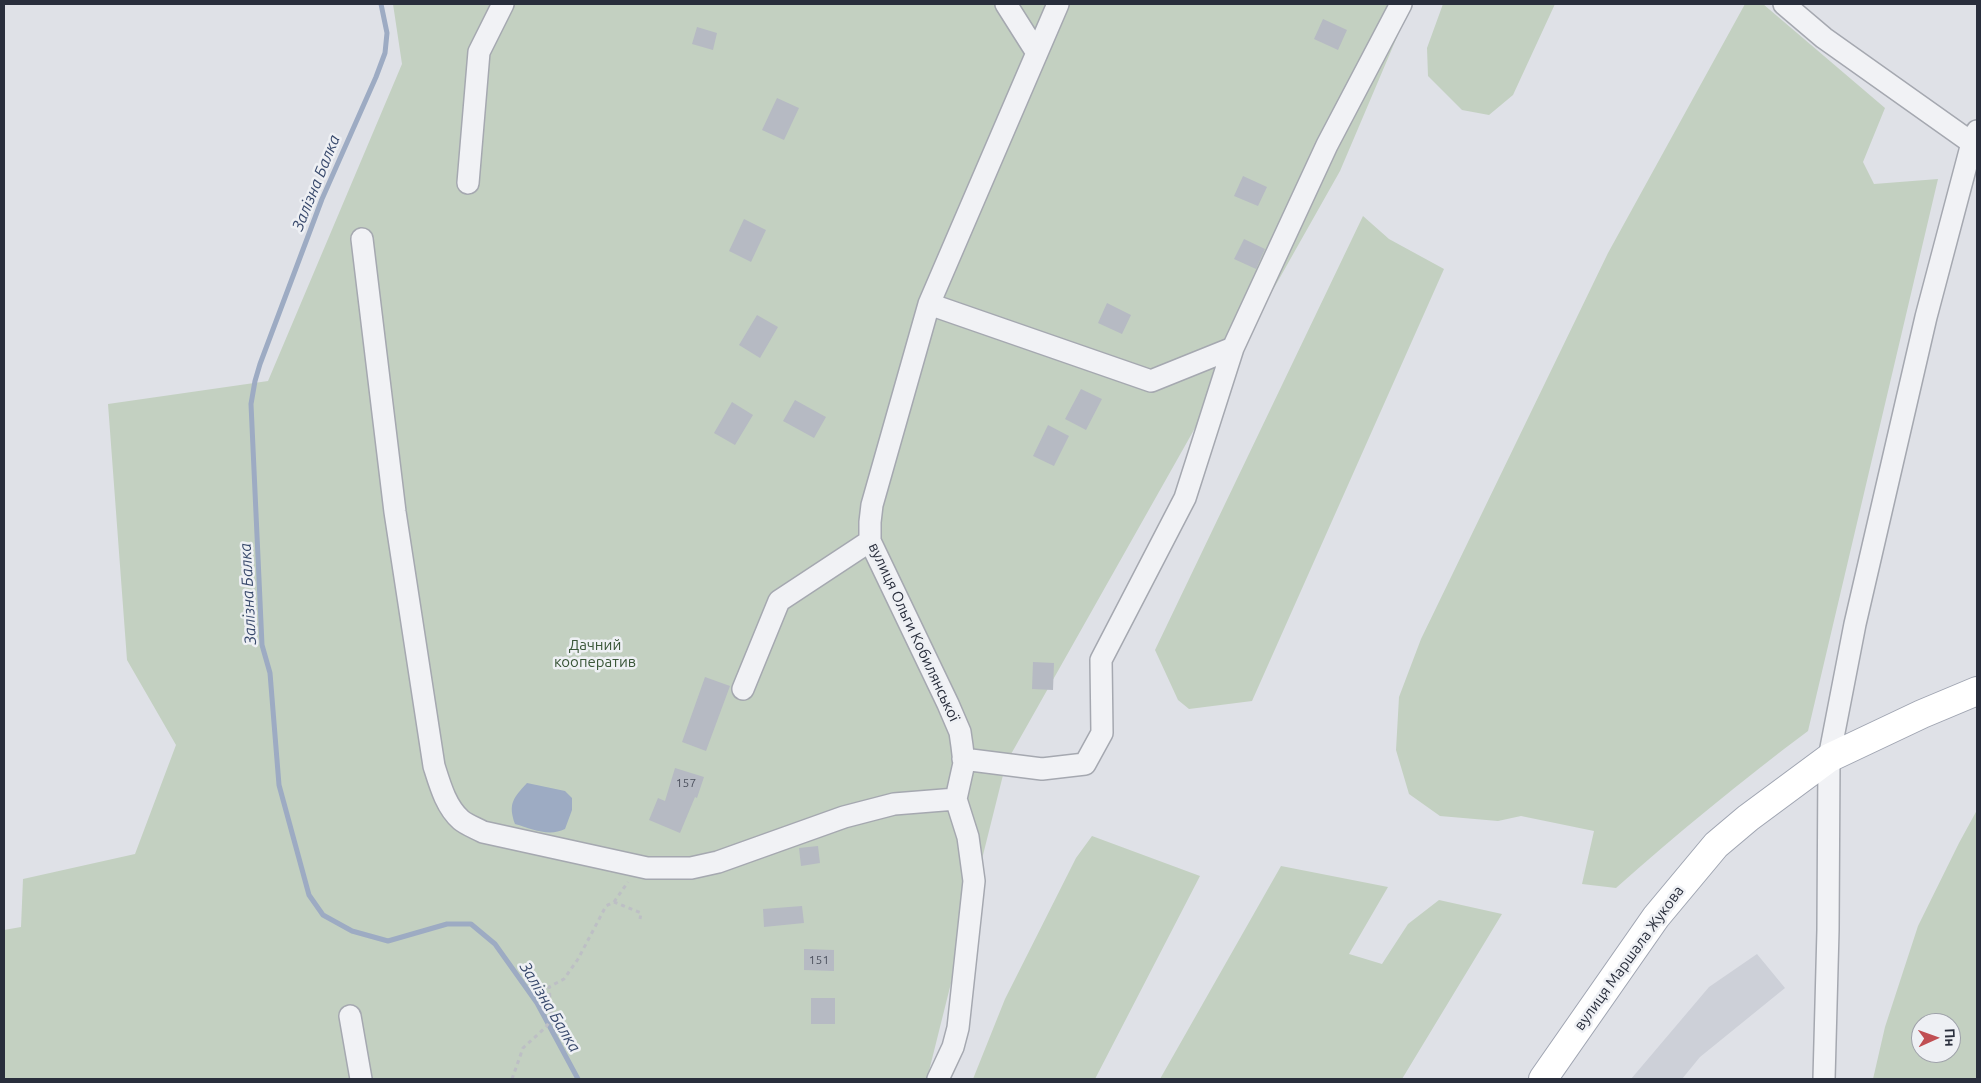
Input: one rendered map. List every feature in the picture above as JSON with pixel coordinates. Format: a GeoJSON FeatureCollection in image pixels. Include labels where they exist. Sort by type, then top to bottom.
{"type":"FeatureCollection","features":[{"type":"Feature","properties":{"kind":"main road","name":"вулиця Маршала Жукова"},"geometry":{"type":"LineString","coordinates":[[1543,1079],[1656,917],[1716,845],[1748,818],[1829,758],[1922,714],[1977,691]]}},
{"type":"Feature","properties":{"kind":"street"},"geometry":{"type":"LineString","coordinates":[[468,183],[479,52],[503,4]]}},
{"type":"Feature","properties":{"kind":"street"},"geometry":{"type":"LineString","coordinates":[[1006,4],[1037,53]]}},
{"type":"Feature","properties":{"kind":"street","name":"вулиця Ольги Кобилянської"},"geometry":{"type":"LineString","coordinates":[[938,1079],[953,1047],[958,1028],[974,881],[968,837],[956,799],[963,759],[960,732],[870,541],[870,522],[872,505],[929,304],[1058,4]]}},
{"type":"Feature","properties":{"kind":"street"},"geometry":{"type":"LineString","coordinates":[[963,759],[1042,769],[1085,764],[1102,733],[1101,660],[1185,498],[1234,348],[1327,145],[1402,4]]}},
{"type":"Feature","properties":{"kind":"street"},"geometry":{"type":"LineString","coordinates":[[1784,4],[1824,38],[1974,137],[1926,317],[1855,624],[1829,758],[1828,930],[1824,1079]]}},
{"type":"Feature","properties":{"kind":"street"},"geometry":{"type":"LineString","coordinates":[[362,239],[395,512],[434,766],[442,793],[452,810],[462,821],[483,832],[647,868],[691,868],[718,862],[852,815],[894,804],[956,799]]}},
{"type":"Feature","properties":{"kind":"street"},"geometry":{"type":"LineString","coordinates":[[929,304],[1151,381],[1234,348]]}},
{"type":"Feature","properties":{"kind":"street"},"geometry":{"type":"LineString","coordinates":[[743,689],[779,601],[870,541]]}},
{"type":"Feature","properties":{"kind":"street"},"geometry":{"type":"LineString","coordinates":[[350,1016],[361,1079]]}},
{"type":"Feature","properties":{"kind":"path"},"geometry":{"type":"LineString","coordinates":[[512,1079],[522,1048],[546,1027],[552,1018],[549,987],[564,979],[578,960],[606,906],[614,902],[623,905],[641,912],[640,919]]}},
{"type":"Feature","properties":{"kind":"shaded area"},"geometry":{"type":"Polygon","coordinates":[[[1757,954],[1785,988],[1700,1057],[1682,1079],[1631,1079],[1709,987],[1757,954]]]}},
{"type":"Feature","properties":{"kind":"green space","name":"Дачний кооператив"},"geometry":{"type":"Polygon","coordinates":[[[393,4],[1411,4],[1340,171],[1006,763],[927,1079],[4,1079],[4,930],[21,927],[23,879],[135,854],[176,745],[127,660],[108,404],[268,381],[402,64],[393,4]]]}},
{"type":"Feature","properties":{"kind":"green space"},"geometry":{"type":"Polygon","coordinates":[[[1443,4],[1555,4],[1513,95],[1489,115],[1462,110],[1428,76],[1427,48],[1443,4]]]}},
{"type":"Feature","properties":{"kind":"green space"},"geometry":{"type":"Polygon","coordinates":[[[1745,4],[1763,4],[1885,108],[1863,162],[1874,184],[1938,179],[1808,731],[1710,808],[1616,888],[1582,884],[1594,831],[1521,816],[1498,821],[1440,816],[1409,794],[1396,750],[1399,697],[1421,639],[1608,253],[1745,4]]]}},
{"type":"Feature","properties":{"kind":"green space"},"geometry":{"type":"Polygon","coordinates":[[[1363,216],[1389,239],[1444,269],[1252,701],[1189,709],[1178,700],[1155,650],[1363,216]]]}},
{"type":"Feature","properties":{"kind":"green space"},"geometry":{"type":"Polygon","coordinates":[[[1977,810],[1977,1079],[1873,1079],[1885,1027],[1918,926],[1977,810]]]}},
{"type":"Feature","properties":{"kind":"green space"},"geometry":{"type":"Polygon","coordinates":[[[1092,836],[1200,876],[1095,1079],[973,1079],[1005,999],[1076,858],[1092,836]]]}},
{"type":"Feature","properties":{"kind":"green space"},"geometry":{"type":"Polygon","coordinates":[[[1281,866],[1388,887],[1349,954],[1382,964],[1408,924],[1439,900],[1502,914],[1402,1079],[1160,1079],[1281,866]]]}},
{"type":"Feature","properties":{"kind":"water"},"geometry":{"type":"Polygon","coordinates":[[[527,783],[565,791],[572,798],[572,810],[565,829],[547,832],[515,824],[512,811],[513,802],[527,783]]]}},
{"type":"Feature","properties":{"kind":"building"},"geometry":{"type":"Polygon","coordinates":[[[1323,19],[1347,30],[1338,50],[1314,39],[1323,19]]]}},
{"type":"Feature","properties":{"kind":"building"},"geometry":{"type":"Polygon","coordinates":[[[697,27],[717,33],[713,50],[692,44],[697,27]]]}},
{"type":"Feature","properties":{"kind":"building"},"geometry":{"type":"Polygon","coordinates":[[[777,98],[799,108],[784,140],[762,130],[777,98]]]}},
{"type":"Feature","properties":{"kind":"building"},"geometry":{"type":"Polygon","coordinates":[[[1243,176],[1267,187],[1258,206],[1234,196],[1243,176]]]}},
{"type":"Feature","properties":{"kind":"building"},"geometry":{"type":"Polygon","coordinates":[[[744,219],[766,230],[751,262],[729,251],[744,219]]]}},
{"type":"Feature","properties":{"kind":"building"},"geometry":{"type":"Polygon","coordinates":[[[1244,239],[1265,249],[1256,269],[1234,259],[1244,239]]]}},
{"type":"Feature","properties":{"kind":"building"},"geometry":{"type":"Polygon","coordinates":[[[1107,303],[1131,315],[1122,334],[1098,323],[1107,303]]]}},
{"type":"Feature","properties":{"kind":"building"},"geometry":{"type":"Polygon","coordinates":[[[757,315],[778,327],[760,358],[739,345],[757,315]]]}},
{"type":"Feature","properties":{"kind":"building"},"geometry":{"type":"Polygon","coordinates":[[[1081,389],[1102,399],[1086,430],[1065,419],[1081,389]]]}},
{"type":"Feature","properties":{"kind":"building"},"geometry":{"type":"Polygon","coordinates":[[[795,400],[826,417],[814,438],[783,421],[795,400]]]}},
{"type":"Feature","properties":{"kind":"building"},"geometry":{"type":"Polygon","coordinates":[[[732,402],[753,415],[735,445],[714,433],[732,402]]]}},
{"type":"Feature","properties":{"kind":"building"},"geometry":{"type":"Polygon","coordinates":[[[1048,425],[1069,436],[1054,466],[1033,456],[1048,425]]]}},
{"type":"Feature","properties":{"kind":"building"},"geometry":{"type":"Polygon","coordinates":[[[1033,662],[1054,663],[1053,690],[1032,689],[1033,662]]]}},
{"type":"Feature","properties":{"kind":"building"},"geometry":{"type":"Polygon","coordinates":[[[705,677],[730,686],[706,751],[682,742],[705,677]]]}},
{"type":"Feature","properties":{"kind":"building"},"geometry":{"type":"Polygon","coordinates":[[[675,768],[704,777],[697,798],[695,797],[680,833],[649,820],[658,798],[665,801],[675,768]]]}},
{"type":"Feature","properties":{"kind":"building"},"geometry":{"type":"Polygon","coordinates":[[[818,846],[820,863],[801,866],[799,848],[818,846]]]}},
{"type":"Feature","properties":{"kind":"building"},"geometry":{"type":"Polygon","coordinates":[[[802,906],[804,923],[764,927],[763,909],[802,906]]]}},
{"type":"Feature","properties":{"kind":"building"},"geometry":{"type":"Polygon","coordinates":[[[804,949],[834,950],[834,971],[804,970],[804,949]]]}},
{"type":"Feature","properties":{"kind":"building"},"geometry":{"type":"Polygon","coordinates":[[[811,998],[835,998],[835,1024],[811,1024],[811,998]]]}},
{"type":"Feature","properties":{"kind":"waterway","name":"Залізна Балка"},"geometry":{"type":"LineString","coordinates":[[381,4],[387,33],[385,53],[322,199],[260,364],[251,404],[262,645],[270,673],[279,785],[309,895],[323,915],[352,931],[388,941],[447,924],[471,924],[495,944],[537,1003],[578,1079]]}}]}
